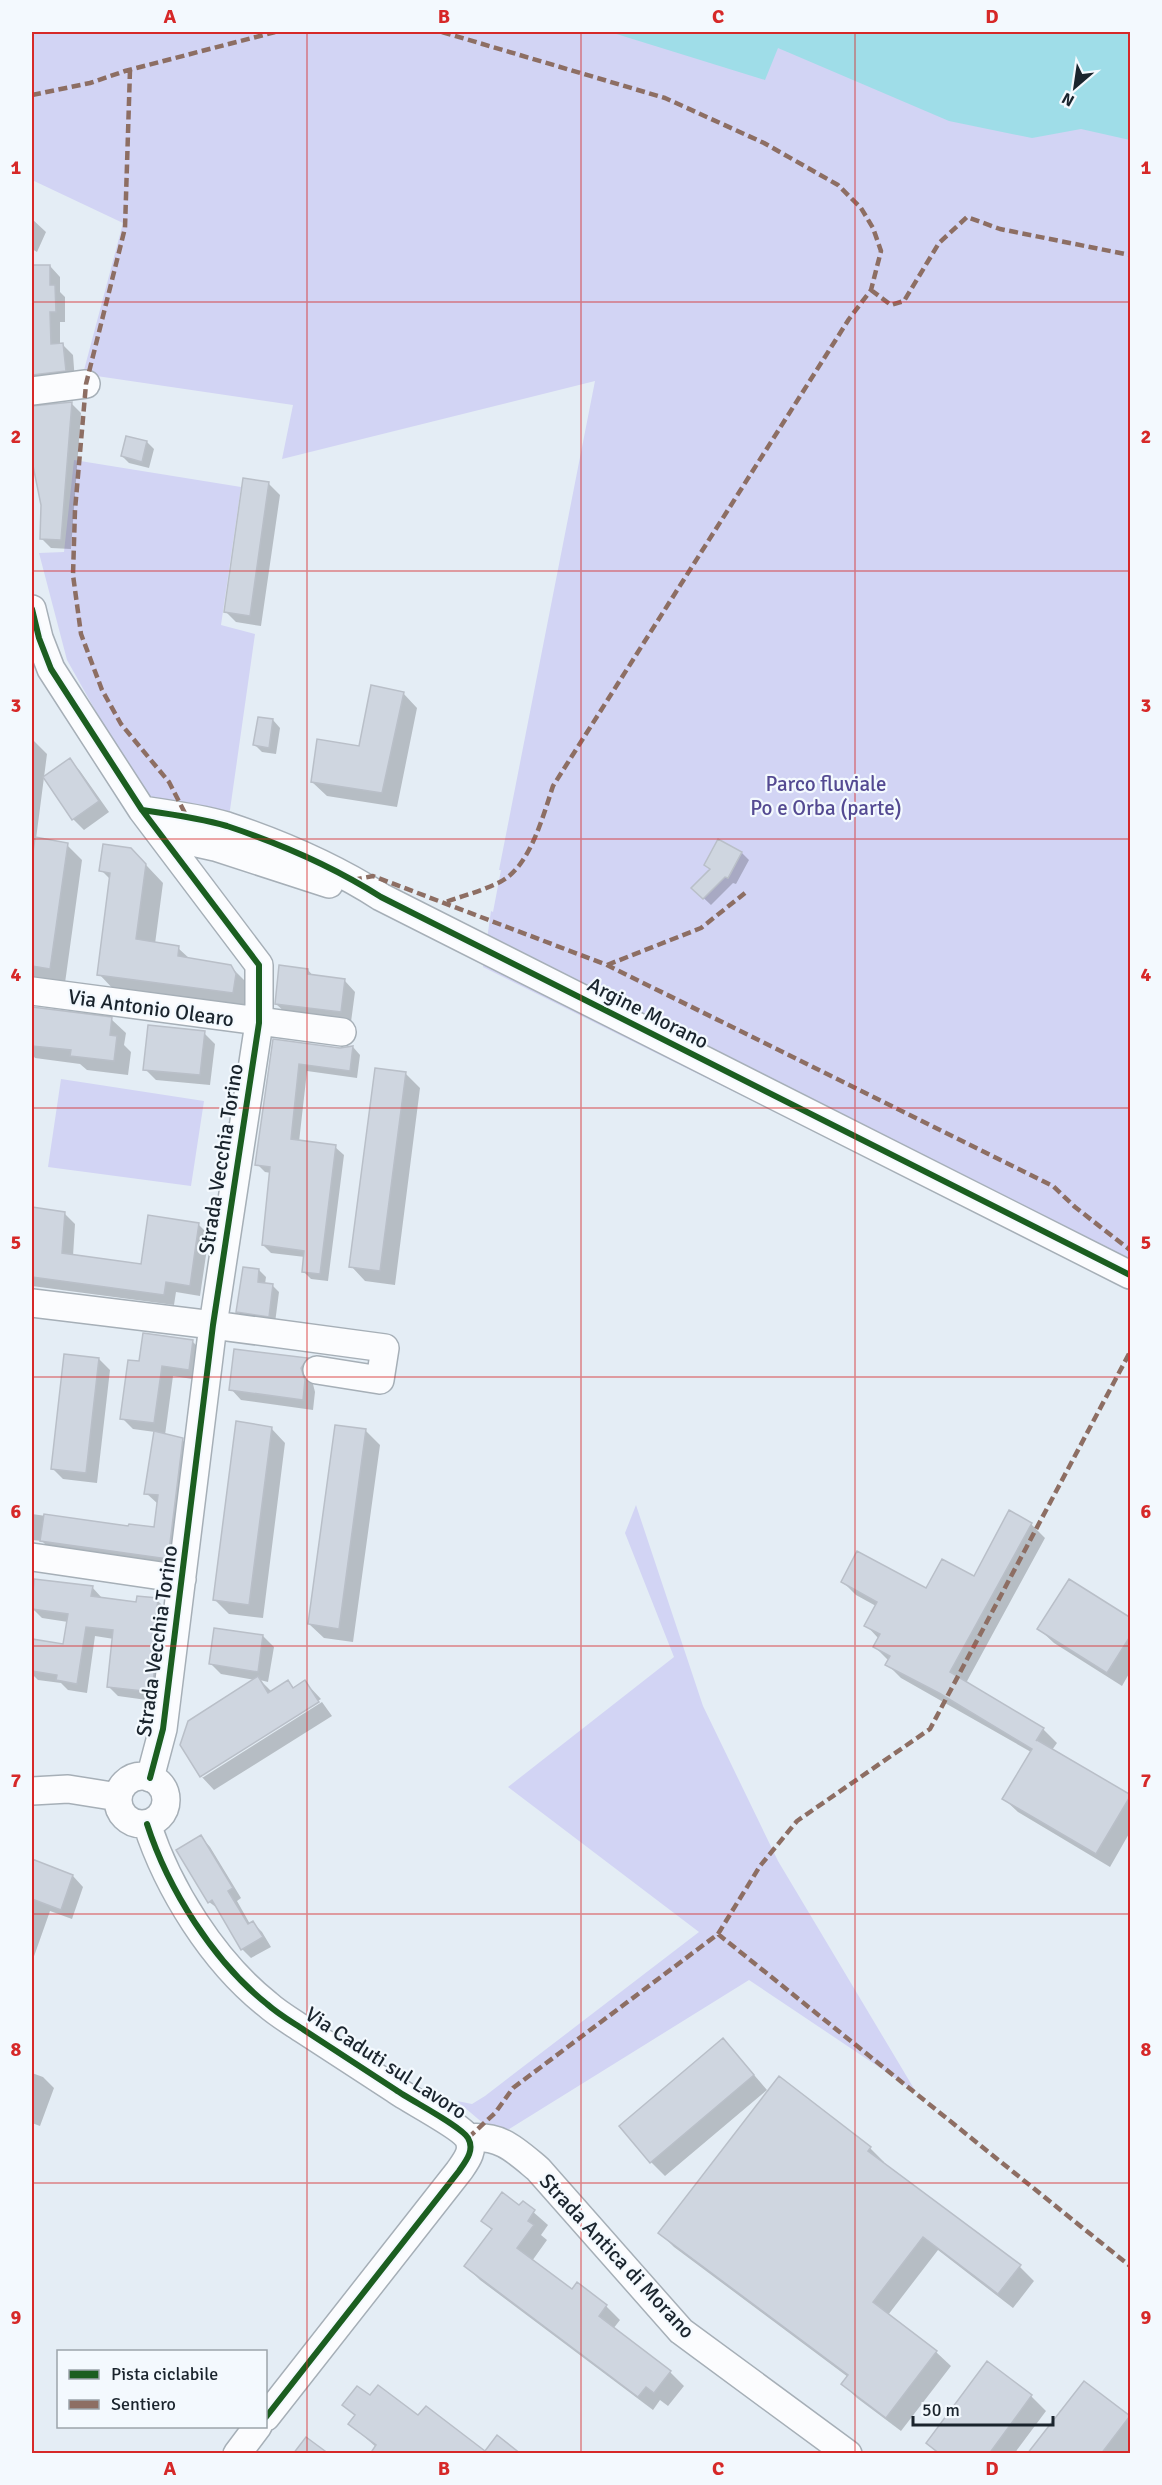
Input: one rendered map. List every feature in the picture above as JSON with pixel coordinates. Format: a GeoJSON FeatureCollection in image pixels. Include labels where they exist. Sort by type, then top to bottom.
{"type":"FeatureCollection","features":[{"type":"Feature","properties":{"kind":"street"},"geometry":{"type":"LineString","coordinates":[[32,391],[86,384]]}},
{"type":"Feature","properties":{"kind":"street","name":"Strada Vecchia Torino"},"geometry":{"type":"LineString","coordinates":[[32,609],[39,638],[41,668],[142,810],[259,965],[259,1023],[213,1324],[163,1729],[150,1778]]}},
{"type":"Feature","properties":{"kind":"street","name":"Argine Morano"},"geometry":{"type":"LineString","coordinates":[[142,810],[226,826],[313,860],[389,901],[1131,1275]]}},
{"type":"Feature","properties":{"kind":"street","name":"Argine Morano"},"geometry":{"type":"LineString","coordinates":[[161,835],[215,847],[341,888],[389,901]]}},
{"type":"Feature","properties":{"kind":"street","name":"Via Antonio Olearo"},"geometry":{"type":"LineString","coordinates":[[32,991],[259,1023],[342,1032]]}},
{"type":"Feature","properties":{"kind":"street"},"geometry":{"type":"LineString","coordinates":[[32,1303],[213,1324],[385,1348],[380,1380],[317,1370]]}},
{"type":"Feature","properties":{"kind":"street"},"geometry":{"type":"LineString","coordinates":[[32,1557],[182,1578]]}},
{"type":"Feature","properties":{"kind":"street"},"geometry":{"type":"LineString","coordinates":[[143,1776],[150,1778],[162,1787],[166,1802],[160,1816],[147,1824],[132,1823],[120,1812],[118,1797],[120,1790],[129,1779],[143,1776]]}},
{"type":"Feature","properties":{"kind":"street"},"geometry":{"type":"LineString","coordinates":[[32,1791],[68,1789],[118,1797]]}},
{"type":"Feature","properties":{"kind":"street","name":"Via Caduti sul Lavoro"},"geometry":{"type":"LineString","coordinates":[[147,1824],[158,1856],[194,1919],[220,1958],[244,1983],[267,2005],[425,2109],[455,2126],[468,2138],[470,2154],[459,2171],[267,2416]]}},
{"type":"Feature","properties":{"kind":"street","name":"Strada Antica di Morano"},"geometry":{"type":"LineString","coordinates":[[468,2138],[488,2137],[513,2149],[538,2169],[681,2331],[848,2454]]}},
{"type":"Feature","properties":{"kind":"street"},"geometry":{"type":"LineString","coordinates":[[237,2454],[257,2428]]}},
{"type":"Feature","properties":{"kind":"green space","name":"Parco fluviale Po e Orba (parte)"},"geometry":{"type":"Polygon","coordinates":[[[32,32],[1130,32],[1130,1289],[483,967],[491,911],[493,912],[501,870],[499,870],[595,381],[282,459],[293,405],[83,374],[123,223],[32,180],[32,32]]]}},
{"type":"Feature","properties":{"kind":"green space"},"geometry":{"type":"Polygon","coordinates":[[[74,460],[241,487],[221,625],[255,634],[228,824],[145,799],[67,660],[39,553],[64,552],[74,460]]]}},
{"type":"Feature","properties":{"kind":"green space"},"geometry":{"type":"Polygon","coordinates":[[[61,1079],[204,1101],[191,1186],[48,1167],[61,1079]]]}},
{"type":"Feature","properties":{"kind":"green space"},"geometry":{"type":"Polygon","coordinates":[[[636,1505],[703,1706],[778,1861],[916,2092],[749,1980],[498,2136],[457,2101],[472,2104],[485,2096],[699,1932],[508,1787],[674,1657],[625,1533],[636,1505]]]}},
{"type":"Feature","properties":{"kind":"shaded area"},"geometry":{"type":"Polygon","coordinates":[[[610,32],[1130,32],[1130,140],[1081,129],[1032,138],[949,121],[778,48],[765,80],[610,32]]]}},
{"type":"Feature","properties":{"kind":"building"},"geometry":{"type":"Polygon","coordinates":[[[32,265],[50,265],[50,285],[55,285],[56,312],[50,312],[51,344],[63,343],[66,371],[32,375],[32,265]]]}},
{"type":"Feature","properties":{"kind":"building"},"geometry":{"type":"Polygon","coordinates":[[[72,402],[61,540],[40,539],[41,505],[32,461],[32,406],[72,402]]]}},
{"type":"Feature","properties":{"kind":"building"},"geometry":{"type":"Polygon","coordinates":[[[126,436],[147,441],[142,462],[121,456],[126,436]]]}},
{"type":"Feature","properties":{"kind":"building"},"geometry":{"type":"Polygon","coordinates":[[[243,478],[269,482],[250,616],[224,612],[243,478]]]}},
{"type":"Feature","properties":{"kind":"building"},"geometry":{"type":"Polygon","coordinates":[[[371,685],[404,692],[382,793],[311,782],[317,739],[359,746],[371,685]]]}},
{"type":"Feature","properties":{"kind":"building"},"geometry":{"type":"Polygon","coordinates":[[[258,717],[273,719],[269,748],[253,745],[258,717]]]}},
{"type":"Feature","properties":{"kind":"building"},"geometry":{"type":"Polygon","coordinates":[[[70,758],[99,801],[72,820],[43,777],[70,758]]]}},
{"type":"Feature","properties":{"kind":"building"},"geometry":{"type":"Polygon","coordinates":[[[35,837],[68,843],[50,969],[32,966],[32,861],[35,837]]]}},
{"type":"Feature","properties":{"kind":"building"},"geometry":{"type":"Polygon","coordinates":[[[718,839],[742,852],[728,878],[725,877],[703,899],[691,888],[710,869],[704,865],[718,839]]]}},
{"type":"Feature","properties":{"kind":"building"},"geometry":{"type":"Polygon","coordinates":[[[103,844],[131,848],[146,864],[136,939],[179,946],[178,956],[231,965],[236,974],[233,993],[97,975],[110,873],[99,871],[103,844]]]}},
{"type":"Feature","properties":{"kind":"building"},"geometry":{"type":"Polygon","coordinates":[[[279,965],[308,969],[308,974],[345,979],[341,1012],[275,1004],[279,965]]]}},
{"type":"Feature","properties":{"kind":"building"},"geometry":{"type":"Polygon","coordinates":[[[32,1007],[112,1017],[110,1035],[117,1036],[114,1061],[70,1056],[71,1050],[32,1046],[32,1007]]]}},
{"type":"Feature","properties":{"kind":"building"},"geometry":{"type":"Polygon","coordinates":[[[148,1025],[205,1031],[200,1075],[143,1070],[148,1025]]]}},
{"type":"Feature","properties":{"kind":"building"},"geometry":{"type":"Polygon","coordinates":[[[273,1039],[340,1048],[353,1046],[350,1071],[299,1064],[291,1139],[336,1145],[320,1274],[302,1272],[304,1251],[262,1245],[270,1167],[255,1165],[273,1039]]]}},
{"type":"Feature","properties":{"kind":"building"},"geometry":{"type":"Polygon","coordinates":[[[375,1068],[406,1072],[380,1271],[349,1267],[375,1068]]]}},
{"type":"Feature","properties":{"kind":"building"},"geometry":{"type":"Polygon","coordinates":[[[32,1207],[65,1212],[62,1253],[141,1264],[148,1215],[199,1223],[190,1286],[166,1282],[164,1295],[32,1277],[32,1207]]]}},
{"type":"Feature","properties":{"kind":"building"},"geometry":{"type":"Polygon","coordinates":[[[243,1267],[259,1269],[258,1282],[273,1284],[269,1317],[236,1312],[243,1267]]]}},
{"type":"Feature","properties":{"kind":"building"},"geometry":{"type":"Polygon","coordinates":[[[143,1333],[193,1340],[189,1370],[162,1366],[154,1423],[120,1419],[128,1360],[139,1361],[143,1333]]]}},
{"type":"Feature","properties":{"kind":"building"},"geometry":{"type":"Polygon","coordinates":[[[234,1349],[308,1358],[301,1368],[305,1380],[303,1400],[229,1390],[234,1349]]]}},
{"type":"Feature","properties":{"kind":"building"},"geometry":{"type":"Polygon","coordinates":[[[64,1354],[99,1358],[86,1473],[51,1469],[64,1354]]]}},
{"type":"Feature","properties":{"kind":"building"},"geometry":{"type":"Polygon","coordinates":[[[236,1421],[272,1427],[249,1605],[213,1600],[236,1421]]]}},
{"type":"Feature","properties":{"kind":"building"},"geometry":{"type":"Polygon","coordinates":[[[335,1425],[366,1429],[339,1629],[308,1624],[335,1425]]]}},
{"type":"Feature","properties":{"kind":"building"},"geometry":{"type":"Polygon","coordinates":[[[154,1431],[183,1438],[168,1559],[40,1541],[44,1514],[128,1526],[129,1524],[154,1527],[158,1495],[144,1494],[154,1431]]]}},
{"type":"Feature","properties":{"kind":"building"},"geometry":{"type":"Polygon","coordinates":[[[1009,1510],[1032,1523],[950,1672],[1044,1728],[1036,1741],[1131,1795],[1096,1854],[1002,1799],[1032,1749],[939,1693],[885,1665],[890,1656],[873,1647],[880,1634],[864,1626],[877,1602],[841,1582],[857,1551],[926,1588],[942,1559],[974,1576],[1009,1510]]]}},
{"type":"Feature","properties":{"kind":"building"},"geometry":{"type":"Polygon","coordinates":[[[34,1579],[93,1586],[91,1596],[136,1602],[137,1596],[158,1598],[152,1692],[107,1687],[113,1630],[86,1627],[77,1684],[56,1680],[57,1675],[32,1671],[32,1639],[63,1644],[68,1614],[32,1609],[34,1579]]]}},
{"type":"Feature","properties":{"kind":"building"},"geometry":{"type":"Polygon","coordinates":[[[1069,1579],[1131,1618],[1131,1635],[1107,1673],[1037,1629],[1069,1579]]]}},
{"type":"Feature","properties":{"kind":"building"},"geometry":{"type":"Polygon","coordinates":[[[214,1628],[263,1635],[258,1672],[209,1664],[214,1628]]]}},
{"type":"Feature","properties":{"kind":"building"},"geometry":{"type":"Polygon","coordinates":[[[258,1676],[268,1693],[288,1680],[293,1688],[305,1680],[319,1702],[200,1777],[180,1745],[188,1721],[258,1676]]]}},
{"type":"Feature","properties":{"kind":"building"},"geometry":{"type":"Polygon","coordinates":[[[201,1835],[233,1888],[228,1891],[248,1924],[253,1921],[263,1937],[241,1950],[212,1900],[208,1903],[176,1850],[201,1835]]]}},
{"type":"Feature","properties":{"kind":"building"},"geometry":{"type":"Polygon","coordinates":[[[32,1859],[73,1875],[61,1910],[32,1899],[32,1859]]]}},
{"type":"Feature","properties":{"kind":"building"},"geometry":{"type":"Polygon","coordinates":[[[723,2038],[754,2075],[650,2163],[619,2126],[723,2038]]]}},
{"type":"Feature","properties":{"kind":"building"},"geometry":{"type":"Polygon","coordinates":[[[779,2076],[871,2147],[868,2151],[1021,2265],[998,2294],[923,2237],[873,2302],[937,2351],[886,2418],[841,2384],[848,2375],[658,2233],[779,2076]]]}},
{"type":"Feature","properties":{"kind":"building"},"geometry":{"type":"Polygon","coordinates":[[[502,2192],[519,2205],[523,2201],[535,2210],[528,2221],[534,2225],[517,2248],[572,2289],[577,2282],[607,2305],[599,2316],[671,2371],[654,2393],[646,2387],[638,2397],[464,2266],[492,2229],[481,2221],[502,2192]]]}},
{"type":"Feature","properties":{"kind":"building"},"geometry":{"type":"Polygon","coordinates":[[[987,2361],[1032,2395],[989,2454],[940,2454],[926,2443],[987,2361]]]}},
{"type":"Feature","properties":{"kind":"building"},"geometry":{"type":"Polygon","coordinates":[[[1084,2381],[1130,2416],[1101,2454],[1027,2454],[1084,2381]]]}},
{"type":"Feature","properties":{"kind":"building"},"geometry":{"type":"Polygon","coordinates":[[[378,2385],[418,2415],[426,2406],[485,2451],[497,2435],[521,2454],[370,2454],[376,2445],[348,2424],[355,2415],[342,2405],[357,2386],[370,2395],[378,2385]]]}},
{"type":"Feature","properties":{"kind":"building"},"geometry":{"type":"Polygon","coordinates":[[[306,2437],[329,2454],[293,2454],[306,2437]]]}},
{"type":"Feature","properties":{"kind":"marked path"},"geometry":{"type":"LineString","coordinates":[[32,95],[90,83],[125,71],[275,32]]}},
{"type":"Feature","properties":{"kind":"marked path"},"geometry":{"type":"LineString","coordinates":[[442,32],[665,98],[764,143],[838,185],[861,208],[873,228],[881,251],[871,290],[849,319],[553,786],[540,826],[520,865],[500,882],[443,903]]}},
{"type":"Feature","properties":{"kind":"marked path"},"geometry":{"type":"LineString","coordinates":[[130,70],[125,228],[86,384],[75,510],[73,575],[81,634],[102,690],[121,724],[169,782],[187,817]]}},
{"type":"Feature","properties":{"kind":"marked path"},"geometry":{"type":"LineString","coordinates":[[871,290],[891,305],[904,301],[939,243],[967,217],[1000,229],[1130,255]]}},
{"type":"Feature","properties":{"kind":"marked path"},"geometry":{"type":"LineString","coordinates":[[353,880],[373,876],[607,965],[1053,1186],[1075,1207],[1130,1250]]}},
{"type":"Feature","properties":{"kind":"marked path"},"geometry":{"type":"LineString","coordinates":[[607,965],[701,928],[745,893]]}},
{"type":"Feature","properties":{"kind":"marked path"},"geometry":{"type":"LineString","coordinates":[[468,2138],[495,2113],[513,2088],[718,1934],[760,1866],[797,1821],[930,1729],[1130,1352]]}},
{"type":"Feature","properties":{"kind":"marked path"},"geometry":{"type":"LineString","coordinates":[[718,1934],[1130,2266]]}},
{"type":"Feature","properties":{"kind":"cycle path"},"geometry":{"type":"LineString","coordinates":[[32,609],[39,638],[51,669],[142,810],[259,965],[259,1023],[213,1325],[163,1729],[150,1778]]}},
{"type":"Feature","properties":{"kind":"cycle path"},"geometry":{"type":"LineString","coordinates":[[142,810],[196,818],[227,826],[307,857],[381,897],[1130,1275]]}},
{"type":"Feature","properties":{"kind":"cycle path"},"geometry":{"type":"LineString","coordinates":[[147,1824],[167,1874],[180,1898],[211,1945],[247,1987],[285,2018],[456,2127],[470,2142],[469,2155],[459,2171],[267,2416]]}}]}
